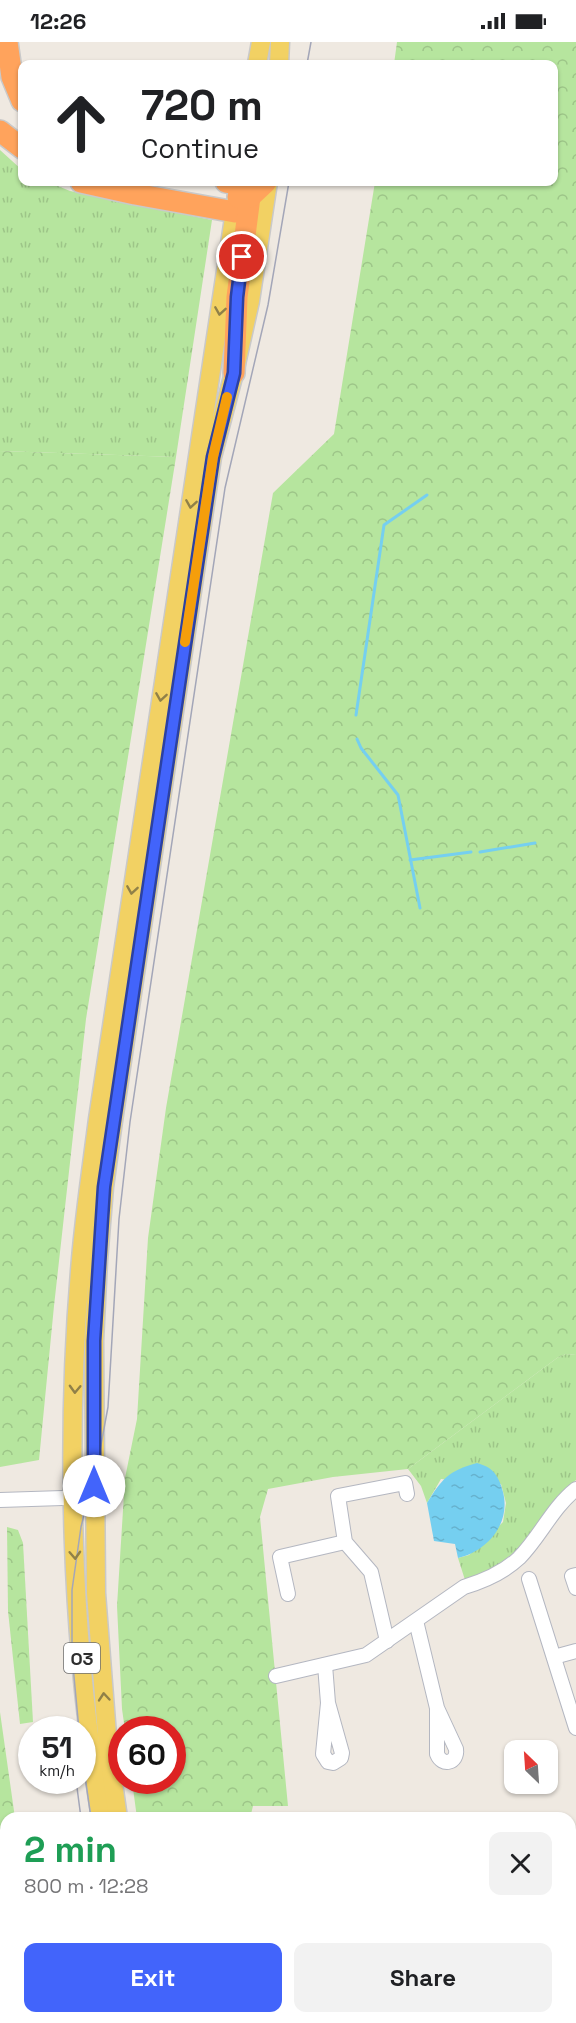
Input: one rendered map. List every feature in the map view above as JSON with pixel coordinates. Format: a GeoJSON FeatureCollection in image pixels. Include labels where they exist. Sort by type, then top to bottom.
{"type":"FeatureCollection","features":[{"type":"Feature","properties":{"kind":"highway"},"geometry":{"type":"LineString","coordinates":[[7,42],[12,77],[18,91]]}},
{"type":"Feature","properties":{"kind":"highway"},"geometry":{"type":"LineString","coordinates":[[0,131],[18,145]]}},
{"type":"Feature","properties":{"kind":"highway"},"geometry":{"type":"LineString","coordinates":[[99,186],[126,192],[238,192],[255,186]]}},
{"type":"Feature","properties":{"kind":"highway"},"geometry":{"type":"LineString","coordinates":[[174,186],[238,192]]}},
{"type":"Feature","properties":{"kind":"highway"},"geometry":{"type":"LineString","coordinates":[[234,373],[238,192]]}},
{"type":"Feature","properties":{"kind":"main road"},"geometry":{"type":"LineString","coordinates":[[258,60],[261,42]]}},
{"type":"Feature","properties":{"kind":"main road"},"geometry":{"type":"LineString","coordinates":[[279,60],[280,42]]}},
{"type":"Feature","properties":{"kind":"main road","name":"O3"},"geometry":{"type":"LineString","coordinates":[[117,1812],[108,1748],[96,1593],[94,1341],[104,1187],[213,457],[250,301],[266,186]]}},
{"type":"Feature","properties":{"kind":"main road","name":"O3"},"geometry":{"type":"LineString","coordinates":[[100,1812],[82,1658],[73,1497],[73,1427],[81,1259],[98,1119],[238,192]]}},
{"type":"Feature","properties":{"kind":"street"},"geometry":{"type":"LineString","coordinates":[[387,1641],[371,1572],[345,1542],[338,1496],[405,1483],[407,1494]]}},
{"type":"Feature","properties":{"kind":"street"},"geometry":{"type":"LineString","coordinates":[[276,1676],[366,1655],[464,1587],[495,1575],[520,1558],[556,1508],[576,1489]]}},
{"type":"Feature","properties":{"kind":"street"},"geometry":{"type":"LineString","coordinates":[[0,1500],[94,1497]]}},
{"type":"Feature","properties":{"kind":"street"},"geometry":{"type":"LineString","coordinates":[[288,1594],[280,1557],[345,1542]]}},
{"type":"Feature","properties":{"kind":"street"},"geometry":{"type":"LineString","coordinates":[[576,1575],[572,1576],[576,1588]]}},
{"type":"Feature","properties":{"kind":"street"},"geometry":{"type":"LineString","coordinates":[[529,1579],[576,1728]]}},
{"type":"Feature","properties":{"kind":"street"},"geometry":{"type":"LineString","coordinates":[[416,1621],[437,1708]]}},
{"type":"Feature","properties":{"kind":"street"},"geometry":{"type":"LineString","coordinates":[[554,1658],[576,1651]]}},
{"type":"Feature","properties":{"kind":"street"},"geometry":{"type":"LineString","coordinates":[[325,1665],[328,1703]]}},
{"type":"Feature","properties":{"kind":"green space"},"geometry":{"type":"Polygon","coordinates":[[[397,42],[576,42],[576,1355],[566,1354],[557,1358],[408,1469],[333,1477],[268,1489],[260,1517],[288,1806],[253,1806],[252,1812],[136,1812],[134,1794],[186,1794],[186,1716],[123,1716],[117,1606],[125,1478],[137,1419],[148,1238],[166,1108],[273,493],[334,434],[374,186],[558,186],[558,60],[395,60],[397,42]]]}},
{"type":"Feature","properties":{"kind":"green space"},"geometry":{"type":"Polygon","coordinates":[[[0,150],[18,166],[18,186],[58,186],[70,191],[212,220],[176,457],[0,451],[0,150]]]}},
{"type":"Feature","properties":{"kind":"green space"},"geometry":{"type":"Polygon","coordinates":[[[0,451],[176,457],[86,1019],[39,1460],[0,1467],[0,451]]]}},
{"type":"Feature","properties":{"kind":"green space"},"geometry":{"type":"Polygon","coordinates":[[[566,1354],[576,1355],[576,1480],[562,1492],[519,1549],[487,1573],[465,1580],[458,1558],[469,1555],[503,1522],[506,1503],[501,1484],[441,1479],[427,1503],[421,1486],[408,1469],[557,1358],[566,1354]]]}},
{"type":"Feature","properties":{"kind":"green space"},"geometry":{"type":"Polygon","coordinates":[[[7,1527],[18,1530],[23,1543],[33,1716],[19,1716],[8,1611],[7,1527]]]}},
{"type":"Feature","properties":{"kind":"green space"},"geometry":{"type":"Polygon","coordinates":[[[0,1712],[14,1812],[0,1812],[0,1712]]]}},
{"type":"Feature","properties":{"kind":"water"},"geometry":{"type":"Polygon","coordinates":[[[477,1463],[489,1468],[498,1479],[505,1503],[504,1514],[495,1534],[488,1542],[479,1549],[458,1558],[455,1544],[434,1541],[427,1503],[437,1488],[452,1473],[477,1463]]]}},
{"type":"Feature","properties":{"kind":"waterway"},"geometry":{"type":"LineString","coordinates":[[356,715],[384,525],[427,495]]}},
{"type":"Feature","properties":{"kind":"waterway"},"geometry":{"type":"LineString","coordinates":[[357,739],[361,748],[398,795],[420,908]]}},
{"type":"Feature","properties":{"kind":"waterway"},"geometry":{"type":"LineString","coordinates":[[480,852],[535,843]]}},
{"type":"Feature","properties":{"kind":"waterway"},"geometry":{"type":"LineString","coordinates":[[410,860],[471,852]]}},
{"type":"Feature","properties":{"kind":"tram line"},"geometry":{"type":"LineString","coordinates":[[308,60],[311,42]]}},
{"type":"Feature","properties":{"kind":"tram line"},"geometry":{"type":"LineString","coordinates":[[78,1716],[72,1655],[72,1590],[81,1527],[108,1407],[119,1219],[130,1122],[225,488],[268,305],[288,186]]}},
{"type":"Feature","properties":{"kind":"tram line"},"geometry":{"type":"LineString","coordinates":[[78,1794],[80,1812]]}},
{"type":"Feature","properties":{"kind":"tram line"},"geometry":{"type":"LineString","coordinates":[[88,1794],[90,1812]]}},
{"type":"Feature","properties":{"kind":"slow traffic"},"geometry":{"type":"LineString","coordinates":[[185,642],[213,457],[227,397]]}},
{"type":"Feature","properties":{"kind":"route"},"geometry":{"type":"LineString","coordinates":[[94,1486],[94,1341],[104,1187],[213,457],[234,373],[237,297],[242,257]]}}]}
